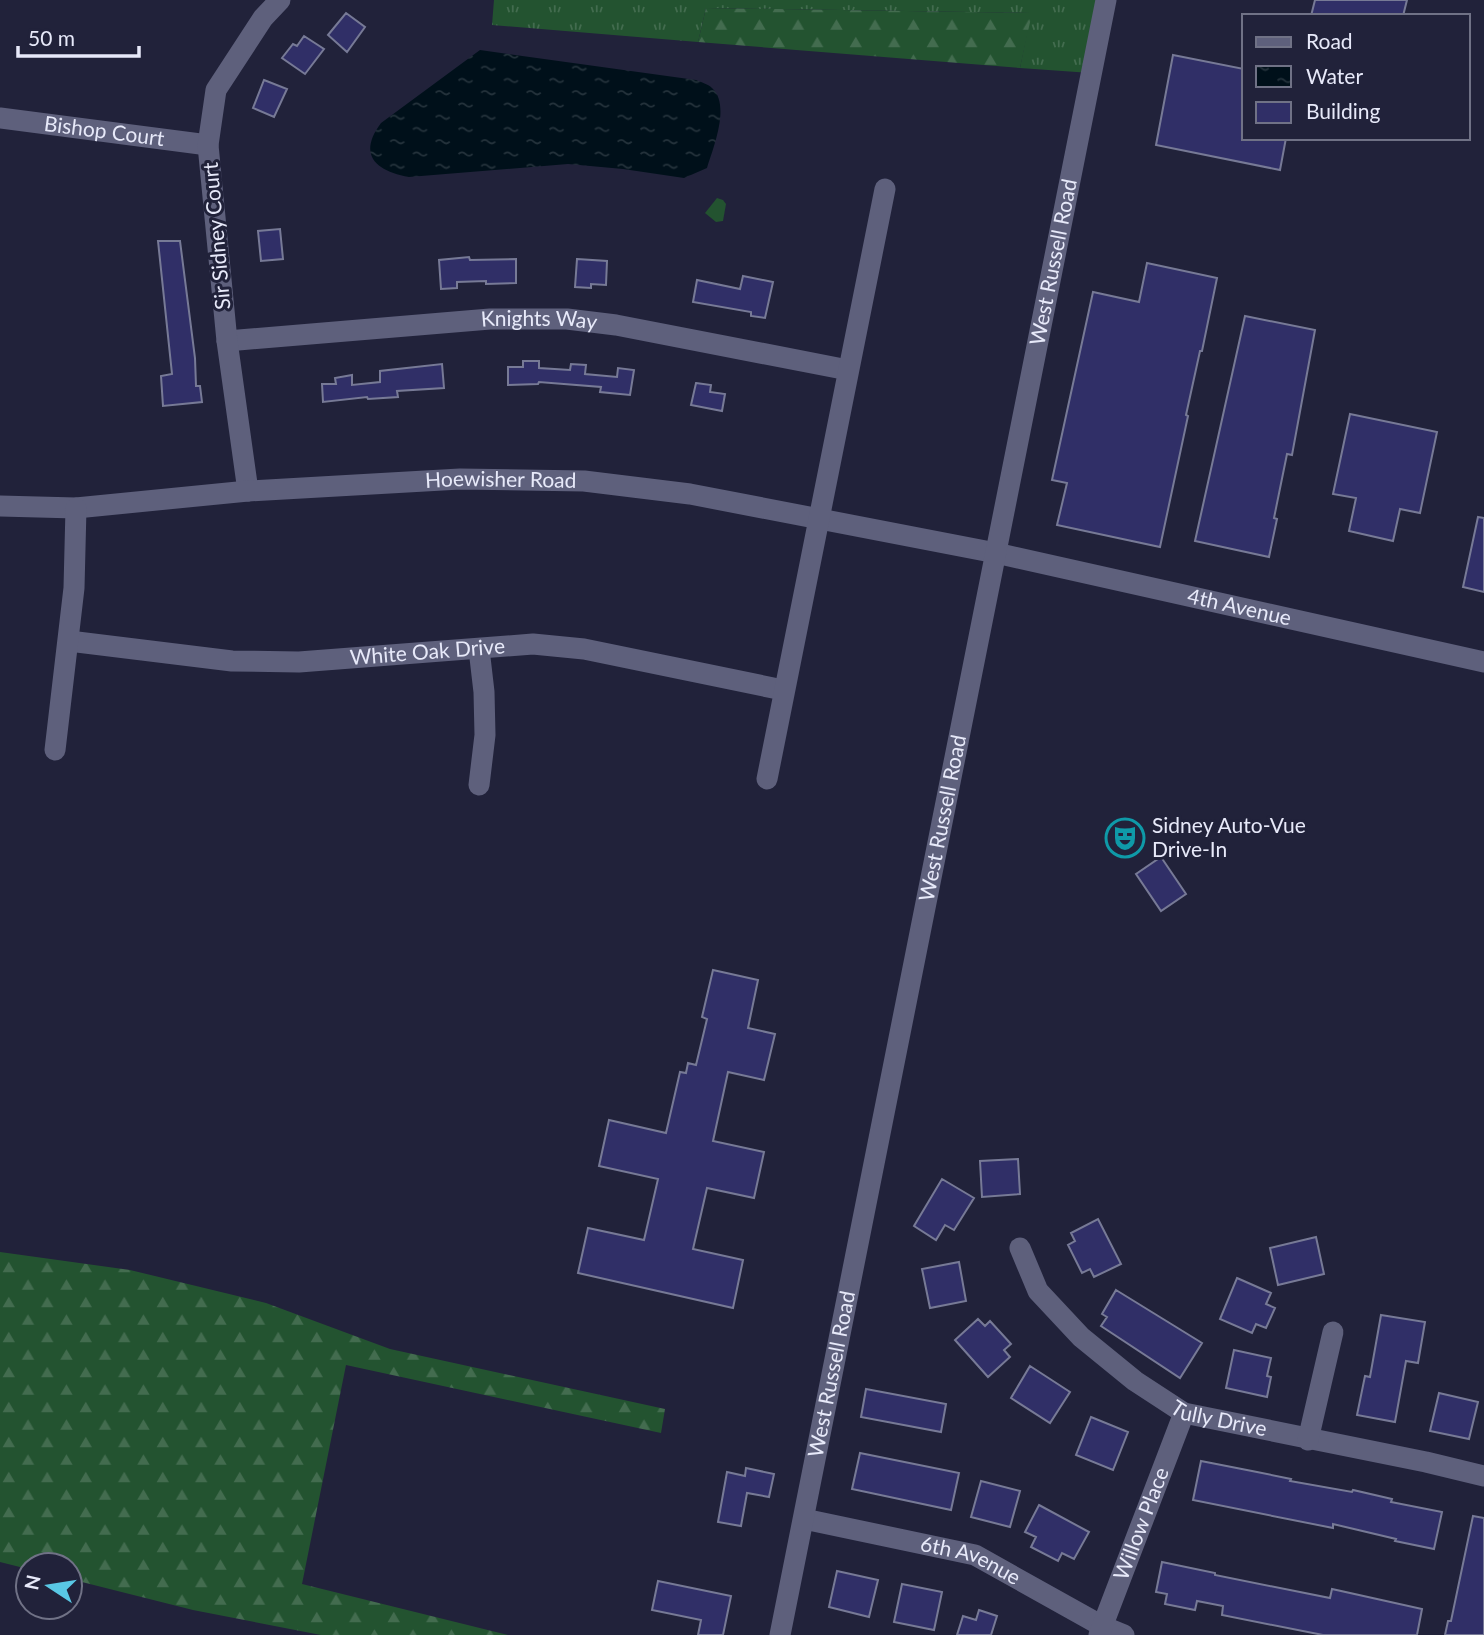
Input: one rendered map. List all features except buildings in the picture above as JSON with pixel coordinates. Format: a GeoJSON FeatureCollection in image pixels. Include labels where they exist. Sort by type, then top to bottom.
{"type":"FeatureCollection","features":[{"type":"Feature","properties":{"kind":"street","name":"Sir Sidney Court"},"geometry":{"type":"LineString","coordinates":[[248,491],[227,341],[208,145],[216,90],[263,18],[280,0]]}},
{"type":"Feature","properties":{"kind":"street","name":"West Russell Road"},"geometry":{"type":"LineString","coordinates":[[780,1635],[1106,0]]}},
{"type":"Feature","properties":{"kind":"street","name":"Bishop Court"},"geometry":{"type":"LineString","coordinates":[[0,118],[208,145]]}},
{"type":"Feature","properties":{"kind":"street"},"geometry":{"type":"LineString","coordinates":[[767,779],[885,189]]}},
{"type":"Feature","properties":{"kind":"street","name":"Knights Way"},"geometry":{"type":"LineString","coordinates":[[227,341],[489,319],[567,319],[616,324],[848,370]]}},
{"type":"Feature","properties":{"kind":"street","name":"Hoewisher Road"},"geometry":{"type":"LineString","coordinates":[[0,506],[76,508],[248,491],[460,479],[584,481],[691,494],[996,553]]}},
{"type":"Feature","properties":{"kind":"street"},"geometry":{"type":"LineString","coordinates":[[55,750],[75,588],[76,508]]}},
{"type":"Feature","properties":{"kind":"street","name":"4th Avenue"},"geometry":{"type":"LineString","coordinates":[[996,553],[1484,662]]}},
{"type":"Feature","properties":{"kind":"street","name":"White Oak Drive"},"geometry":{"type":"LineString","coordinates":[[69,641],[232,661],[335,660],[533,644],[584,649],[783,690]]}},
{"type":"Feature","properties":{"kind":"street"},"geometry":{"type":"LineString","coordinates":[[479,649],[485,735],[479,785]]}},
{"type":"Feature","properties":{"kind":"street","name":"Tully Drive"},"geometry":{"type":"LineString","coordinates":[[1020,1248],[1038,1291],[1081,1337],[1135,1381],[1185,1413],[1484,1476]]}},
{"type":"Feature","properties":{"kind":"street"},"geometry":{"type":"LineString","coordinates":[[1308,1440],[1333,1332]]}},
{"type":"Feature","properties":{"kind":"street","name":"Willow Place"},"geometry":{"type":"LineString","coordinates":[[1101,1630],[1185,1413]]}},
{"type":"Feature","properties":{"kind":"street","name":"6th Avenue"},"geometry":{"type":"LineString","coordinates":[[804,1519],[975,1555],[1101,1630],[1124,1635]]}},
{"type":"Feature","properties":{"kind":"green space"},"geometry":{"type":"Polygon","coordinates":[[[494,0],[1106,0],[1091,73],[1020,68],[1031,13],[706,8],[698,42],[492,25],[494,0]]]}},
{"type":"Feature","properties":{"kind":"green space"},"geometry":{"type":"Polygon","coordinates":[[[706,8],[1032,13],[1020,68],[698,42],[706,8]]]}},
{"type":"Feature","properties":{"kind":"green space"},"geometry":{"type":"Polygon","coordinates":[[[717,198],[726,204],[723,221],[716,222],[705,213],[717,198]]]}},
{"type":"Feature","properties":{"kind":"green space"},"geometry":{"type":"Polygon","coordinates":[[[0,1252],[130,1270],[266,1303],[390,1349],[665,1409],[661,1433],[346,1365],[302,1584],[508,1635],[321,1635],[193,1610],[84,1583],[84,1551],[14,1551],[14,1566],[0,1562],[0,1252]]]}},
{"type":"Feature","properties":{"kind":"water"},"geometry":{"type":"Polygon","coordinates":[[[480,50],[696,80],[708,85],[717,95],[720,116],[707,168],[684,178],[568,164],[409,177],[379,166],[371,153],[371,144],[381,123],[480,50]]]}},
{"type":"Feature","properties":{"kind":"place","name":"Sidney Auto-Vue Drive-In"},"geometry":{"type":"Point","coordinates":[1125,838]}}]}
